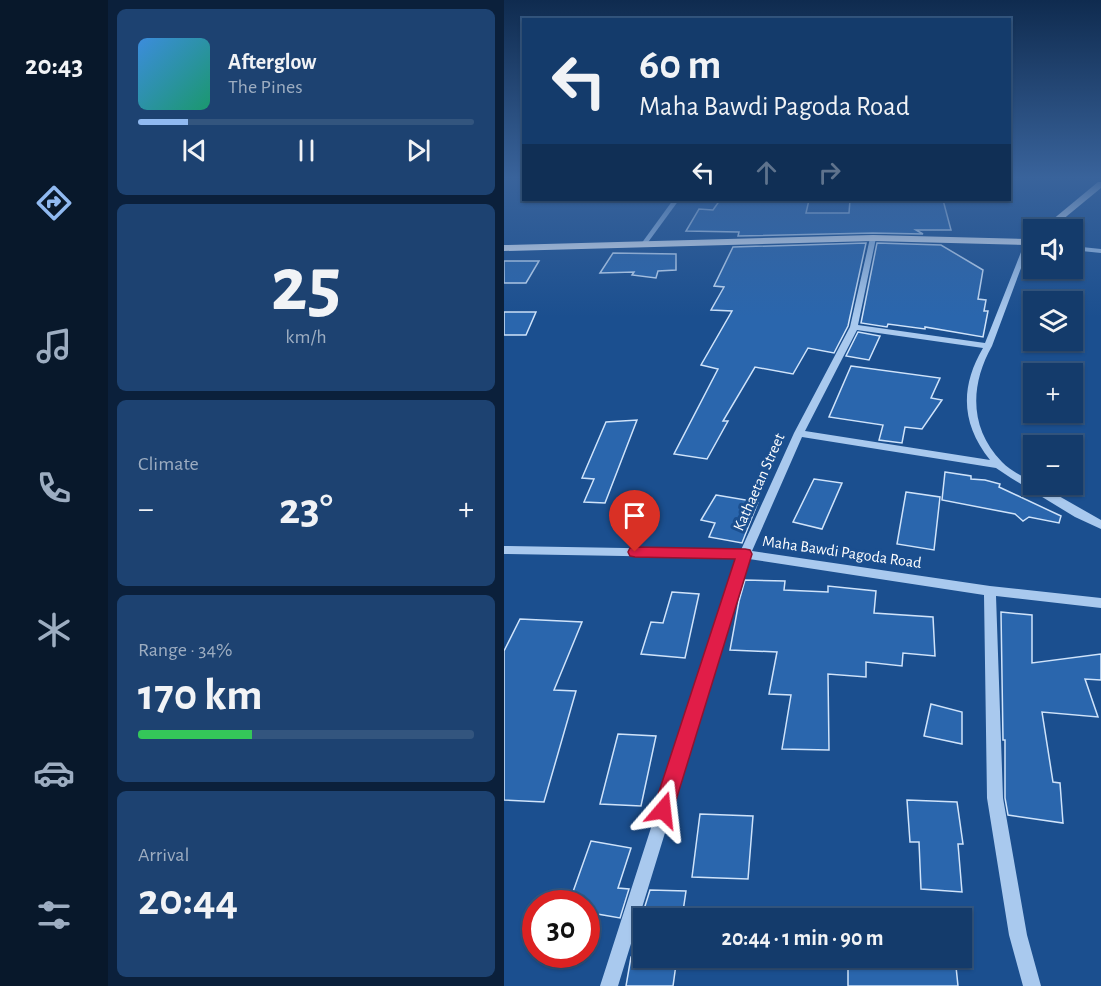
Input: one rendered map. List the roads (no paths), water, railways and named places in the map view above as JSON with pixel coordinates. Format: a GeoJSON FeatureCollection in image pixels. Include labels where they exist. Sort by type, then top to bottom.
{"type":"FeatureCollection","features":[{"type":"Feature","properties":{"kind":"main road"},"geometry":{"type":"LineString","coordinates":[[504,248],[873,238],[1023,241]]}},
{"type":"Feature","properties":{"kind":"street"},"geometry":{"type":"LineString","coordinates":[[644,244],[659,224]]}},
{"type":"Feature","properties":{"kind":"street","name":"Kathaetan Street"},"geometry":{"type":"LineString","coordinates":[[609,986],[745,554],[800,433],[854,327],[873,238]]}},
{"type":"Feature","properties":{"kind":"street"},"geometry":{"type":"LineString","coordinates":[[1083,249],[1101,251]]}},
{"type":"Feature","properties":{"kind":"street"},"geometry":{"type":"LineString","coordinates":[[999,465],[983,444],[976,430],[969,403],[978,361],[988,346],[1023,262]]}},
{"type":"Feature","properties":{"kind":"street"},"geometry":{"type":"LineString","coordinates":[[854,327],[988,346]]}},
{"type":"Feature","properties":{"kind":"street"},"geometry":{"type":"LineString","coordinates":[[800,433],[999,465],[1101,525]]}},
{"type":"Feature","properties":{"kind":"street","name":"Maha Bawdi Pagoda Road"},"geometry":{"type":"LineString","coordinates":[[504,550],[745,554],[990,591],[1101,603]]}},
{"type":"Feature","properties":{"kind":"street"},"geometry":{"type":"LineString","coordinates":[[990,591],[995,798],[1018,935],[1032,986]]}}]}
